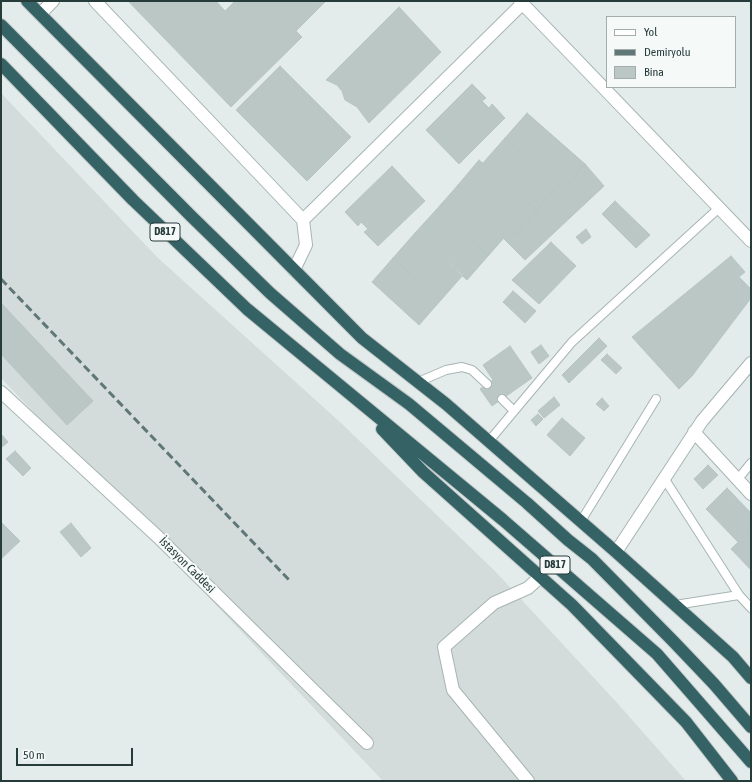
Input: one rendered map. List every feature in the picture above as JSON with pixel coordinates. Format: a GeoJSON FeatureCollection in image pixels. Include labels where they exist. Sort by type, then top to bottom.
{"type":"FeatureCollection","features":[{"type":"Feature","properties":{"kind":"highway"},"geometry":{"type":"LineString","coordinates":[[27,1],[362,338],[446,404],[581,521],[733,657],[751,678]]}},
{"type":"Feature","properties":{"kind":"highway","name":"D817"},"geometry":{"type":"LineString","coordinates":[[1,25],[191,216],[270,293],[340,354],[409,404],[592,559],[674,641],[751,727]]}},
{"type":"Feature","properties":{"kind":"highway","name":"D817"},"geometry":{"type":"LineString","coordinates":[[1,64],[133,200],[198,264],[247,309],[503,520],[657,654],[751,762]]}},
{"type":"Feature","properties":{"kind":"highway"},"geometry":{"type":"LineString","coordinates":[[340,386],[423,472],[572,605],[686,722],[732,781]]}},
{"type":"Feature","properties":{"kind":"street"},"geometry":{"type":"LineString","coordinates":[[40,14],[53,1]]}},
{"type":"Feature","properties":{"kind":"street"},"geometry":{"type":"LineString","coordinates":[[95,1],[303,220],[306,245],[294,270]]}},
{"type":"Feature","properties":{"kind":"street"},"geometry":{"type":"LineString","coordinates":[[303,220],[521,2],[751,241]]}},
{"type":"Feature","properties":{"kind":"street"},"geometry":{"type":"LineString","coordinates":[[616,552],[694,432],[751,362]]}},
{"type":"Feature","properties":{"kind":"street","name":"İstasyon Caddesi"},"geometry":{"type":"LineString","coordinates":[[1,392],[158,538],[367,743]]}},
{"type":"Feature","properties":{"kind":"street"},"geometry":{"type":"LineString","coordinates":[[694,432],[751,494]]}},
{"type":"Feature","properties":{"kind":"street"},"geometry":{"type":"LineString","coordinates":[[528,781],[453,690],[444,647],[494,603],[528,588],[540,577]]}},
{"type":"Feature","properties":{"kind":"lane"},"geometry":{"type":"LineString","coordinates":[[489,441],[572,342],[719,208]]}},
{"type":"Feature","properties":{"kind":"lane"},"geometry":{"type":"LineString","coordinates":[[418,382],[446,370],[462,368],[472,370],[487,384]]}},
{"type":"Feature","properties":{"kind":"lane"},"geometry":{"type":"LineString","coordinates":[[502,399],[514,411]]}},
{"type":"Feature","properties":{"kind":"lane"},"geometry":{"type":"LineString","coordinates":[[581,521],[656,399]]}},
{"type":"Feature","properties":{"kind":"lane"},"geometry":{"type":"LineString","coordinates":[[738,479],[751,463]]}},
{"type":"Feature","properties":{"kind":"lane"},"geometry":{"type":"LineString","coordinates":[[664,478],[739,595],[751,608]]}},
{"type":"Feature","properties":{"kind":"lane"},"geometry":{"type":"LineString","coordinates":[[675,605],[739,595]]}},
{"type":"Feature","properties":{"kind":"shaded area"},"geometry":{"type":"Polygon","coordinates":[[[1,93],[158,258],[341,423],[495,571],[619,705],[686,781],[383,781],[1,378],[1,93]]]}},
{"type":"Feature","properties":{"kind":"building"},"geometry":{"type":"Polygon","coordinates":[[[128,1],[216,1],[225,11],[235,1],[326,1],[296,31],[302,37],[231,107],[128,1]]]}},
{"type":"Feature","properties":{"kind":"building"},"geometry":{"type":"Polygon","coordinates":[[[399,7],[441,52],[369,123],[357,107],[345,100],[342,91],[337,85],[326,80],[399,7]]]}},
{"type":"Feature","properties":{"kind":"building"},"geometry":{"type":"Polygon","coordinates":[[[280,66],[351,137],[307,181],[236,110],[280,66]]]}},
{"type":"Feature","properties":{"kind":"building"},"geometry":{"type":"Polygon","coordinates":[[[472,84],[486,98],[482,101],[489,108],[492,104],[505,118],[459,164],[426,130],[472,84]]]}},
{"type":"Feature","properties":{"kind":"building"},"geometry":{"type":"Polygon","coordinates":[[[527,113],[585,164],[563,189],[505,138],[527,113]]]}},
{"type":"Feature","properties":{"kind":"building"},"geometry":{"type":"Polygon","coordinates":[[[505,138],[559,185],[537,210],[483,163],[505,138]]]}},
{"type":"Feature","properties":{"kind":"building"},"geometry":{"type":"Polygon","coordinates":[[[479,160],[537,210],[515,235],[458,185],[479,160]]]}},
{"type":"Feature","properties":{"kind":"building"},"geometry":{"type":"Polygon","coordinates":[[[585,164],[604,186],[525,260],[503,238],[510,231],[515,235],[559,185],[563,189],[585,164]]]}},
{"type":"Feature","properties":{"kind":"building"},"geometry":{"type":"Polygon","coordinates":[[[392,166],[425,201],[378,246],[364,232],[368,229],[361,222],[358,226],[345,212],[392,166]]]}},
{"type":"Feature","properties":{"kind":"building"},"geometry":{"type":"Polygon","coordinates":[[[458,185],[510,231],[488,256],[436,210],[458,185]]]}},
{"type":"Feature","properties":{"kind":"building"},"geometry":{"type":"Polygon","coordinates":[[[615,201],[650,235],[636,248],[602,214],[615,201]]]}},
{"type":"Feature","properties":{"kind":"building"},"geometry":{"type":"Polygon","coordinates":[[[436,210],[488,256],[467,280],[415,233],[436,210]]]}},
{"type":"Feature","properties":{"kind":"building"},"geometry":{"type":"Polygon","coordinates":[[[586,229],[591,237],[582,244],[576,237],[586,229]]]}},
{"type":"Feature","properties":{"kind":"building"},"geometry":{"type":"Polygon","coordinates":[[[415,233],[463,275],[441,300],[393,258],[415,233]]]}},
{"type":"Feature","properties":{"kind":"building"},"geometry":{"type":"Polygon","coordinates":[[[551,242],[576,266],[539,304],[512,280],[551,242]]]}},
{"type":"Feature","properties":{"kind":"building"},"geometry":{"type":"Polygon","coordinates":[[[731,256],[745,272],[739,277],[751,289],[751,298],[692,376],[679,389],[632,337],[731,256]]]}},
{"type":"Feature","properties":{"kind":"building"},"geometry":{"type":"Polygon","coordinates":[[[393,258],[441,300],[419,325],[372,282],[393,258]]]}},
{"type":"Feature","properties":{"kind":"building"},"geometry":{"type":"Polygon","coordinates":[[[513,291],[536,311],[525,323],[503,302],[513,291]]]}},
{"type":"Feature","properties":{"kind":"building"},"geometry":{"type":"Polygon","coordinates":[[[2,304],[93,401],[67,425],[1,354],[2,304]]]}},
{"type":"Feature","properties":{"kind":"building"},"geometry":{"type":"Polygon","coordinates":[[[599,338],[607,346],[569,383],[562,375],[599,338]]]}},
{"type":"Feature","properties":{"kind":"building"},"geometry":{"type":"Polygon","coordinates":[[[541,345],[549,356],[539,364],[531,352],[541,345]]]}},
{"type":"Feature","properties":{"kind":"building"},"geometry":{"type":"Polygon","coordinates":[[[510,346],[532,378],[492,406],[480,389],[493,380],[483,365],[510,346]]]}},
{"type":"Feature","properties":{"kind":"building"},"geometry":{"type":"Polygon","coordinates":[[[607,354],[622,368],[616,374],[601,360],[607,354]]]}},
{"type":"Feature","properties":{"kind":"building"},"geometry":{"type":"Polygon","coordinates":[[[554,397],[560,405],[544,418],[538,411],[554,397]]]}},
{"type":"Feature","properties":{"kind":"building"},"geometry":{"type":"Polygon","coordinates":[[[602,398],[609,406],[604,411],[596,404],[602,398]]]}},
{"type":"Feature","properties":{"kind":"building"},"geometry":{"type":"Polygon","coordinates":[[[538,414],[543,419],[536,426],[531,420],[538,414]]]}},
{"type":"Feature","properties":{"kind":"building"},"geometry":{"type":"Polygon","coordinates":[[[562,418],[585,438],[570,456],[547,435],[562,418]]]}},
{"type":"Feature","properties":{"kind":"building"},"geometry":{"type":"Polygon","coordinates":[[[1,434],[8,442],[1,448],[1,434]]]}},
{"type":"Feature","properties":{"kind":"building"},"geometry":{"type":"Polygon","coordinates":[[[15,451],[31,468],[23,476],[6,459],[15,451]]]}},
{"type":"Feature","properties":{"kind":"building"},"geometry":{"type":"Polygon","coordinates":[[[708,465],[718,475],[703,489],[694,479],[708,465]]]}},
{"type":"Feature","properties":{"kind":"building"},"geometry":{"type":"Polygon","coordinates":[[[727,488],[751,513],[751,529],[738,542],[706,509],[727,488]]]}},
{"type":"Feature","properties":{"kind":"building"},"geometry":{"type":"Polygon","coordinates":[[[1,522],[20,541],[1,559],[1,522]]]}},
{"type":"Feature","properties":{"kind":"building"},"geometry":{"type":"Polygon","coordinates":[[[71,523],[91,548],[81,557],[60,532],[71,523]]]}},
{"type":"Feature","properties":{"kind":"building"},"geometry":{"type":"Polygon","coordinates":[[[751,530],[751,570],[731,549],[751,530]]]}},
{"type":"Feature","properties":{"kind":"railway"},"geometry":{"type":"LineString","coordinates":[[1,279],[291,582]]}}]}
